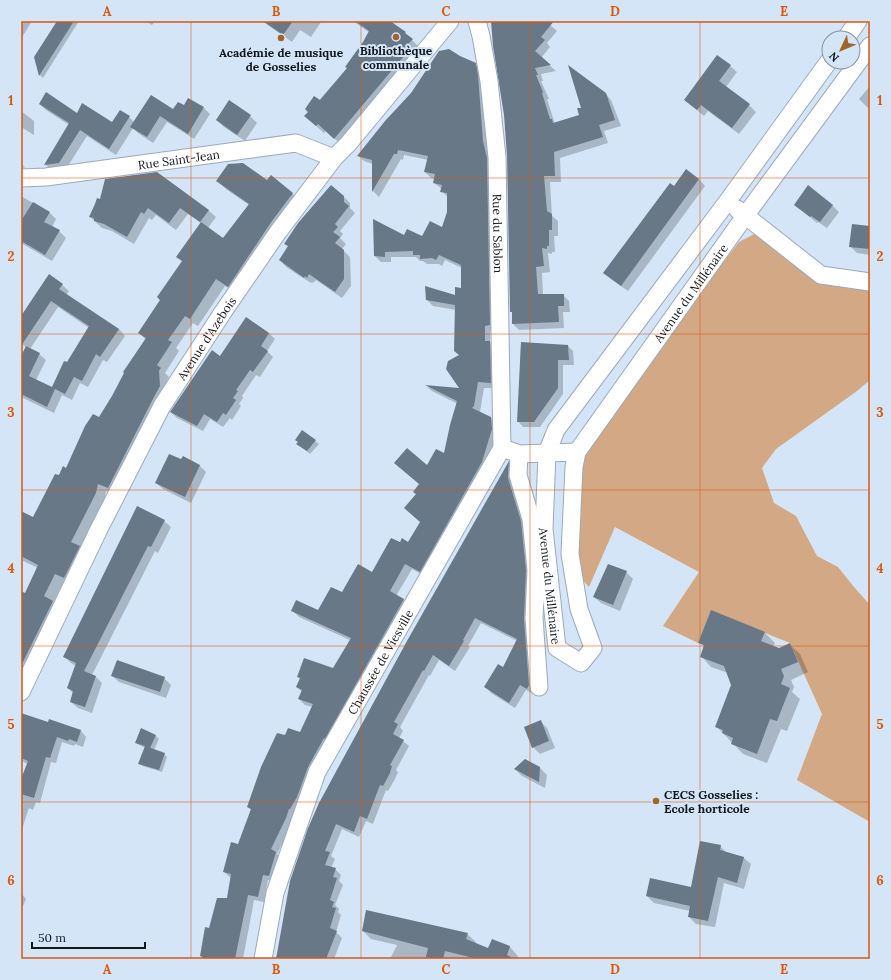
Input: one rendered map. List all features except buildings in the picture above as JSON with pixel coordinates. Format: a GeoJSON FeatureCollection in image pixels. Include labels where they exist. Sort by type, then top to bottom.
{"type":"FeatureCollection","features":[{"type":"Feature","properties":{"kind":"street","name":"Avenue d'Azebois"},"geometry":{"type":"LineString","coordinates":[[21,692],[99,529],[162,406],[223,312],[278,232],[334,158],[348,144],[450,21]]}},
{"type":"Feature","properties":{"kind":"street","name":"Rue du Sablon"},"geometry":{"type":"LineString","coordinates":[[477,21],[482,36],[489,81],[497,157],[502,448]]}},
{"type":"Feature","properties":{"kind":"street"},"geometry":{"type":"LineString","coordinates":[[852,30],[858,21]]}},
{"type":"Feature","properties":{"kind":"street","name":"Avenue du Millénaire"},"geometry":{"type":"LineString","coordinates":[[823,70],[728,202],[556,430],[547,453],[544,529],[557,648],[581,663],[592,648],[579,609],[570,554],[574,467],[578,452],[745,216],[870,46]]}},
{"type":"Feature","properties":{"kind":"street","name":"Rue Saint-Jean"},"geometry":{"type":"LineString","coordinates":[[21,178],[46,177],[296,143],[334,158]]}},
{"type":"Feature","properties":{"kind":"street"},"geometry":{"type":"LineString","coordinates":[[728,202],[821,276],[870,282]]}},
{"type":"Feature","properties":{"kind":"street"},"geometry":{"type":"LineString","coordinates":[[502,448],[519,454],[578,452]]}},
{"type":"Feature","properties":{"kind":"street","name":"Chaussée de Viesville"},"geometry":{"type":"LineString","coordinates":[[263,959],[275,893],[317,772],[502,448]]}},
{"type":"Feature","properties":{"kind":"street"},"geometry":{"type":"LineString","coordinates":[[519,454],[518,476],[531,519],[536,570],[534,618],[539,687]]}},
{"type":"Feature","properties":{"kind":"shaded area"},"geometry":{"type":"Polygon","coordinates":[[[758,232],[821,275],[870,289],[870,380],[776,449],[762,468],[774,503],[796,516],[817,556],[838,567],[870,605],[870,822],[797,780],[822,714],[790,643],[711,611],[698,643],[663,626],[699,572],[615,527],[589,587],[572,568],[583,444],[739,242],[758,232]]]}},
{"type":"Feature","properties":{"kind":"place","name":"Bibliothèque communale"},"geometry":{"type":"Point","coordinates":[396,37]}},
{"type":"Feature","properties":{"kind":"place","name":"Académie de musique de Gosselies"},"geometry":{"type":"Point","coordinates":[281,38]}},
{"type":"Feature","properties":{"kind":"place","name":"CECS Gosselies : Ecole horticole"},"geometry":{"type":"Point","coordinates":[656,801]}}]}
